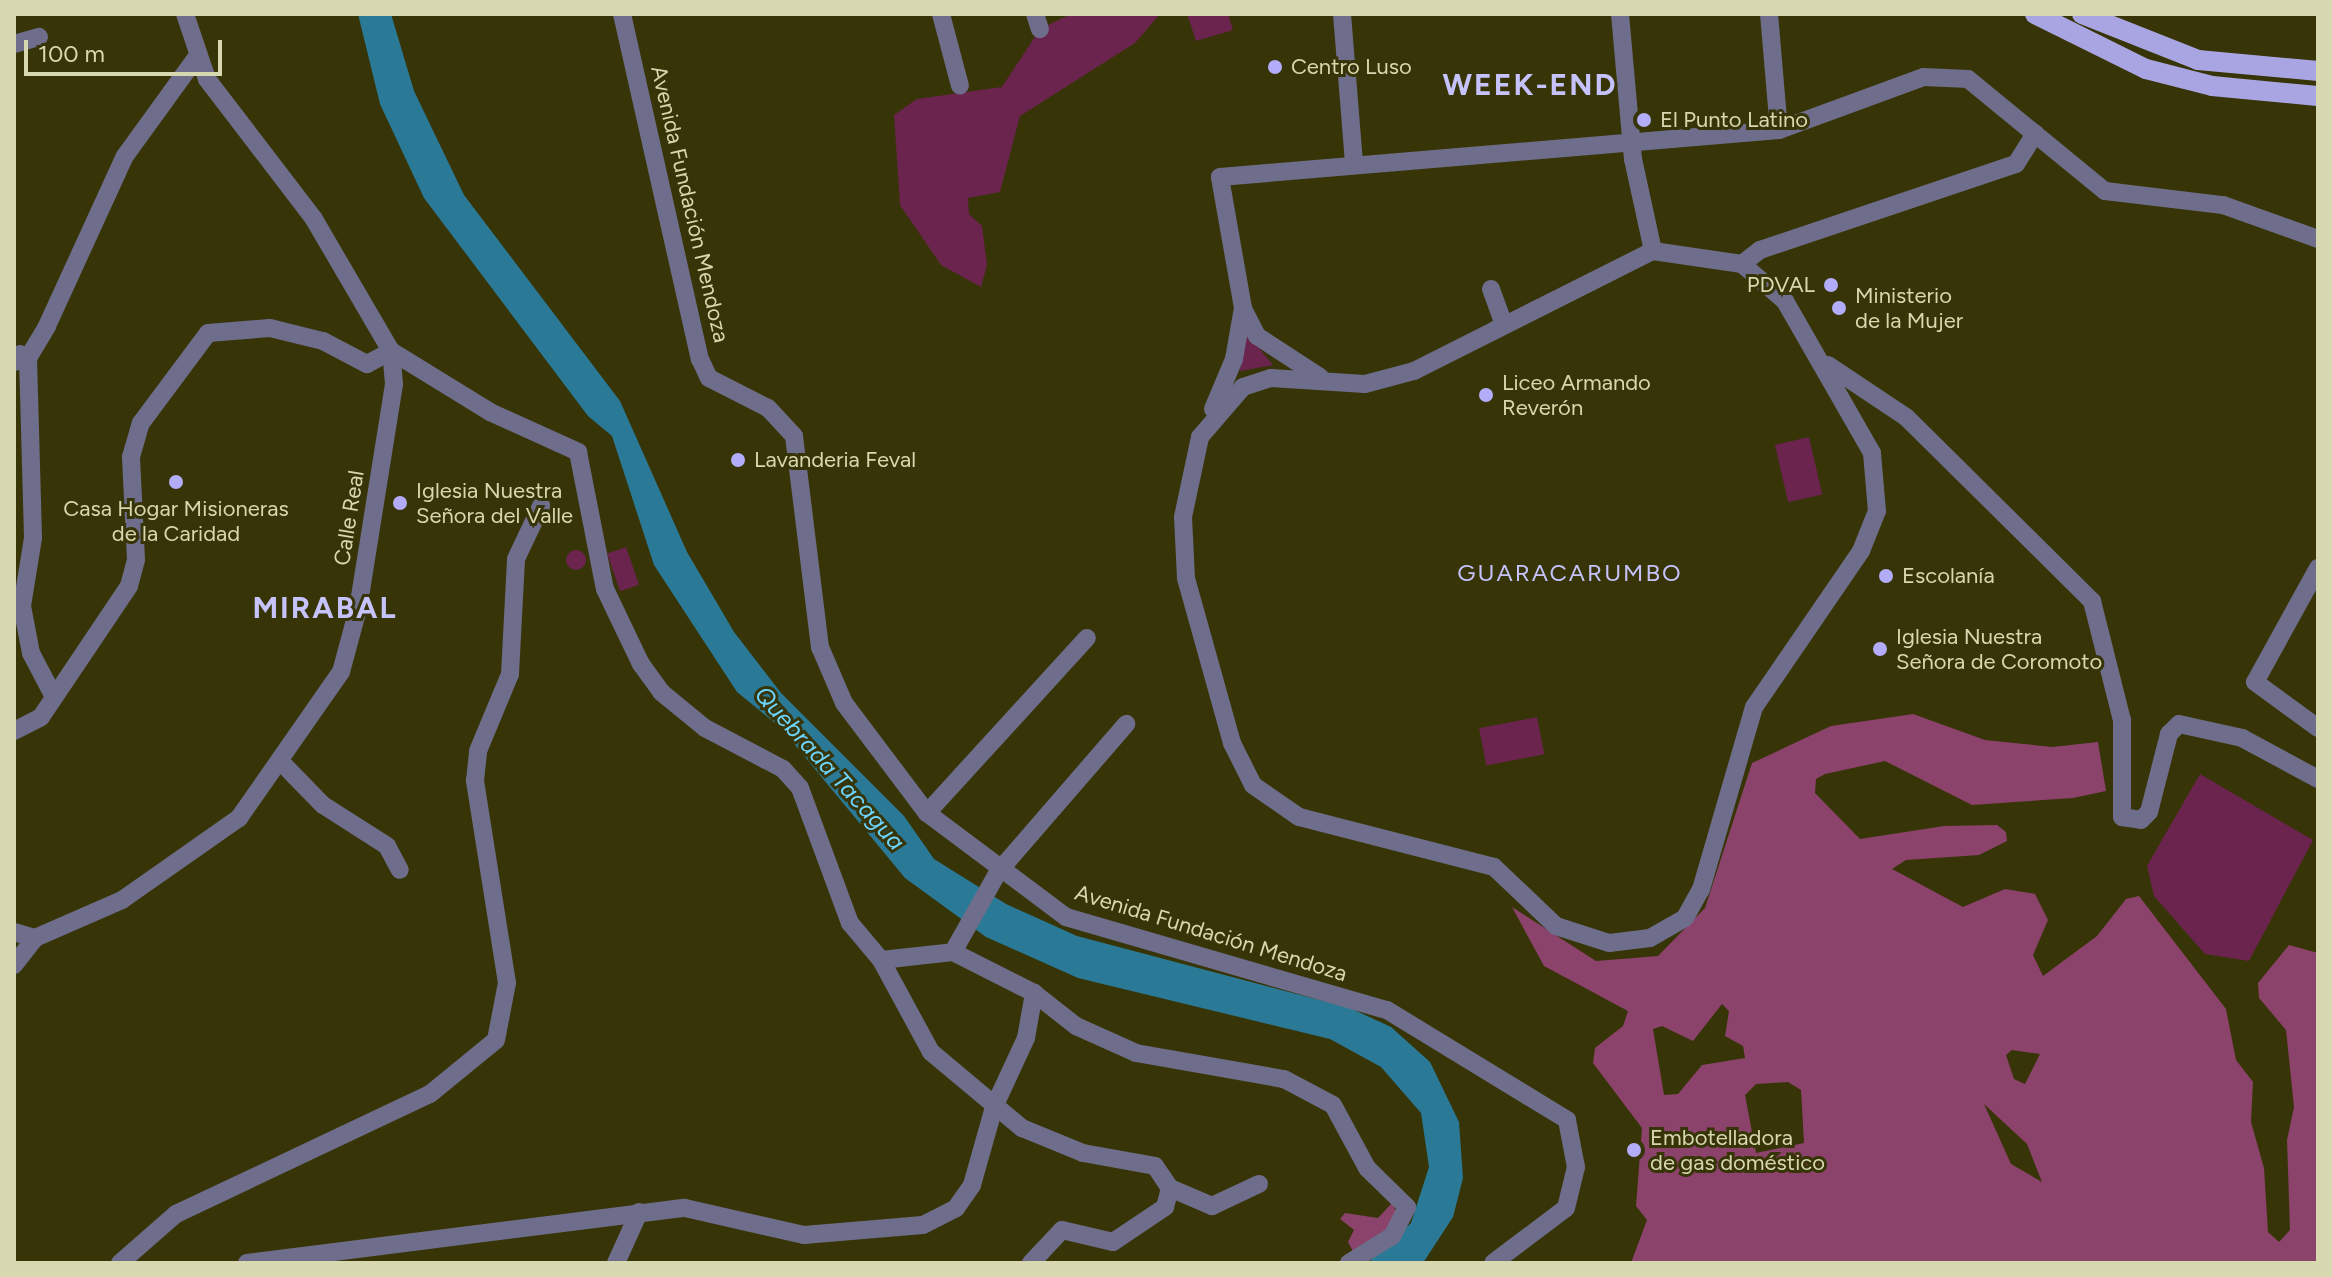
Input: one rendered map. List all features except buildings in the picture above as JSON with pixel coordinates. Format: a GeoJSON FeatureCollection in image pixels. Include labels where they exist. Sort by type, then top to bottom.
{"type":"FeatureCollection","features":[{"type":"Feature","properties":{"kind":"main road"},"geometry":{"type":"LineString","coordinates":[[2035,14],[2146,69],[2226,88],[2318,96]]}},
{"type":"Feature","properties":{"kind":"main road"},"geometry":{"type":"LineString","coordinates":[[2082,14],[2198,60],[2318,71]]}},
{"type":"Feature","properties":{"kind":"street","name":"Calle Real"},"geometry":{"type":"LineString","coordinates":[[35,938],[68,929],[198,853],[239,818],[341,672],[394,384],[391,351],[314,219],[196,58],[185,14]]}},
{"type":"Feature","properties":{"kind":"street","name":"Avenida Fundación Mendoza"},"geometry":{"type":"LineString","coordinates":[[622,14],[700,359],[709,378],[768,408],[794,436],[820,647],[844,703],[927,813],[993,880],[1066,917],[1387,1010],[1550,1106],[1567,1120],[1573,1146],[1566,1208],[1493,1263]]}},
{"type":"Feature","properties":{"kind":"street"},"geometry":{"type":"LineString","coordinates":[[941,14],[960,86]]}},
{"type":"Feature","properties":{"kind":"street"},"geometry":{"type":"LineString","coordinates":[[1342,14],[1354,164]]}},
{"type":"Feature","properties":{"kind":"street"},"geometry":{"type":"LineString","coordinates":[[1620,14],[1631,140],[1653,251]]}},
{"type":"Feature","properties":{"kind":"street"},"geometry":{"type":"LineString","coordinates":[[1769,14],[1779,130]]}},
{"type":"Feature","properties":{"kind":"street"},"geometry":{"type":"LineString","coordinates":[[14,44],[39,37]]}},
{"type":"Feature","properties":{"kind":"street"},"geometry":{"type":"LineString","coordinates":[[53,695],[31,653],[22,606],[20,568],[33,538],[19,357],[125,156],[196,58]]}},
{"type":"Feature","properties":{"kind":"street"},"geometry":{"type":"LineString","coordinates":[[1326,380],[1257,336],[1243,308],[1220,177],[1631,140],[1779,130],[1924,77],[1952,77],[1968,79],[2105,191],[2223,205],[2318,239]]}},
{"type":"Feature","properties":{"kind":"street"},"geometry":{"type":"LineString","coordinates":[[1742,264],[1775,245],[2016,164],[2035,133]]}},
{"type":"Feature","properties":{"kind":"street"},"geometry":{"type":"LineString","coordinates":[[1208,419],[1243,387],[1271,378],[1365,384],[1414,371],[1653,251],[1742,264],[1785,301],[1825,363],[1872,453],[1877,511],[1861,551],[1754,707],[1701,889],[1685,918],[1650,938],[1609,943],[1556,926],[1494,867],[1299,817],[1253,785],[1232,743],[1186,578],[1188,470],[1208,419],[1234,359],[1243,308]]}},
{"type":"Feature","properties":{"kind":"street"},"geometry":{"type":"LineString","coordinates":[[1491,289],[1504,325]]}},
{"type":"Feature","properties":{"kind":"street"},"geometry":{"type":"LineString","coordinates":[[14,731],[41,717],[53,695],[103,636],[129,586],[136,560],[131,457],[141,423],[208,333],[270,328],[323,341],[367,364],[391,351],[490,412],[578,452],[605,589],[641,664],[661,692],[705,728],[783,769],[800,788],[850,923],[881,960],[931,1052],[994,1107],[1083,1153],[1155,1166],[1170,1188],[1212,1206],[1259,1184]]}},
{"type":"Feature","properties":{"kind":"street"},"geometry":{"type":"LineString","coordinates":[[1825,363],[1906,417],[2092,601],[2122,720],[2122,817],[2141,820],[2149,812],[2169,734],[2179,724],[2242,738],[2318,779]]}},
{"type":"Feature","properties":{"kind":"street"},"geometry":{"type":"LineString","coordinates":[[120,1263],[176,1214],[430,1094],[476,1063],[505,1025],[504,945],[475,781],[478,751],[510,674],[516,559],[541,506]]}},
{"type":"Feature","properties":{"kind":"street"},"geometry":{"type":"LineString","coordinates":[[2318,568],[2255,682],[2258,691],[2318,728]]}},
{"type":"Feature","properties":{"kind":"street"},"geometry":{"type":"LineString","coordinates":[[927,813],[1087,638]]}},
{"type":"Feature","properties":{"kind":"street"},"geometry":{"type":"LineString","coordinates":[[953,948],[993,880],[1126,724]]}},
{"type":"Feature","properties":{"kind":"street"},"geometry":{"type":"LineString","coordinates":[[281,762],[323,805],[387,846],[400,870]]}},
{"type":"Feature","properties":{"kind":"street"},"geometry":{"type":"LineString","coordinates":[[14,932],[35,938],[14,965]]}},
{"type":"Feature","properties":{"kind":"street"},"geometry":{"type":"LineString","coordinates":[[881,960],[953,948],[1034,993],[1076,1026],[1136,1053],[1284,1079],[1333,1105],[1367,1168],[1407,1207],[1392,1236],[1349,1263]]}},
{"type":"Feature","properties":{"kind":"street"},"geometry":{"type":"LineString","coordinates":[[247,1263],[513,1235],[639,1212],[718,1212],[831,1237],[923,1225],[956,1208],[972,1185],[994,1107],[1026,1038],[1034,993]]}},
{"type":"Feature","properties":{"kind":"street"},"geometry":{"type":"LineString","coordinates":[[1031,1263],[1062,1230],[1113,1242],[1165,1207],[1170,1188]]}},
{"type":"Feature","properties":{"kind":"street"},"geometry":{"type":"LineString","coordinates":[[616,1263],[639,1212]]}},
{"type":"Feature","properties":{"kind":"shaded area"},"geometry":{"type":"Polygon","coordinates":[[[1071,14],[1160,14],[1135,43],[1020,116],[1000,192],[968,198],[969,214],[982,226],[987,265],[981,287],[941,265],[900,205],[894,115],[917,99],[1002,87],[1040,29],[1071,14]]]}},
{"type":"Feature","properties":{"kind":"shaded area"},"geometry":{"type":"Polygon","coordinates":[[[1187,14],[1228,14],[1233,30],[1196,41],[1187,14]]]}},
{"type":"Feature","properties":{"kind":"shaded area"},"geometry":{"type":"Polygon","coordinates":[[[1244,330],[1273,365],[1240,371],[1244,330]]]}},
{"type":"Feature","properties":{"kind":"shaded area"},"geometry":{"type":"Polygon","coordinates":[[[1809,437],[1822,494],[1788,502],[1775,445],[1809,437]]]}},
{"type":"Feature","properties":{"kind":"shaded area"},"geometry":{"type":"Polygon","coordinates":[[[626,547],[639,585],[620,591],[607,554],[626,547]]]}},
{"type":"Feature","properties":{"kind":"shaded area"},"geometry":{"type":"Polygon","coordinates":[[[576,550],[583,553],[586,560],[583,567],[576,570],[569,567],[566,560],[569,553],[576,550]]]}},
{"type":"Feature","properties":{"kind":"shaded area"},"geometry":{"type":"Polygon","coordinates":[[[1913,714],[1985,740],[2052,747],[2098,742],[2106,791],[2073,798],[1972,805],[1885,761],[1825,774],[1816,779],[1815,793],[1860,839],[1944,826],[1997,825],[2006,832],[2007,841],[1979,855],[1906,860],[1892,869],[1963,907],[2005,889],[2035,894],[2048,920],[2033,955],[2043,976],[2097,936],[2126,899],[2139,896],[2226,1009],[2236,1060],[2253,1082],[2251,1122],[2264,1168],[2268,1232],[2279,1242],[2290,1230],[2287,1140],[2294,1107],[2286,1030],[2259,998],[2258,983],[2289,945],[2318,953],[2318,1263],[1631,1263],[1647,1220],[1636,1206],[1642,1128],[1593,1063],[1595,1048],[1623,1026],[1628,1011],[1544,966],[1512,907],[1596,961],[1658,956],[1705,908],[1752,763],[1831,726],[1913,714]],[[1722,1004],[1693,1041],[1662,1026],[1653,1029],[1664,1095],[1678,1094],[1702,1065],[1745,1058],[1743,1046],[1725,1036],[1729,1011],[1722,1004]],[[2012,1050],[2006,1055],[2014,1079],[2025,1084],[2040,1054],[2012,1050]],[[1788,1082],[1756,1084],[1745,1095],[1756,1153],[1804,1143],[1801,1090],[1788,1082]],[[1984,1104],[2011,1164],[2042,1182],[2027,1144],[1984,1104]]]}},
{"type":"Feature","properties":{"kind":"shaded area"},"geometry":{"type":"Polygon","coordinates":[[[1537,717],[1544,754],[1486,766],[1479,728],[1537,717]]]}},
{"type":"Feature","properties":{"kind":"shaded area"},"geometry":{"type":"Polygon","coordinates":[[[2200,774],[2313,840],[2249,961],[2205,954],[2154,896],[2147,866],[2200,774]]]}},
{"type":"Feature","properties":{"kind":"shaded area"},"geometry":{"type":"Polygon","coordinates":[[[1392,1203],[1400,1220],[1355,1255],[1348,1242],[1354,1230],[1340,1219],[1345,1213],[1378,1218],[1392,1203]]]}},
{"type":"Feature","properties":{"kind":"water","name":"Quebrada Tacagua"},"geometry":{"type":"Polygon","coordinates":[[[358,14],[391,14],[414,91],[464,195],[620,401],[687,552],[734,632],[781,693],[904,816],[934,859],[1006,904],[1077,936],[1350,1008],[1391,1027],[1430,1062],[1459,1122],[1463,1178],[1453,1217],[1423,1263],[1368,1263],[1411,1223],[1429,1167],[1421,1113],[1381,1067],[1330,1039],[1078,978],[986,937],[905,878],[781,728],[737,692],[654,565],[612,436],[588,416],[424,198],[380,104],[358,14]]]}},
{"type":"Feature","properties":{"kind":"place","name":"Centro Luso"},"geometry":{"type":"Point","coordinates":[1275,67]}},
{"type":"Feature","properties":{"kind":"place","name":"El Punto Latino"},"geometry":{"type":"Point","coordinates":[1644,120]}},
{"type":"Feature","properties":{"kind":"place","name":"PDVAL"},"geometry":{"type":"Point","coordinates":[1831,285]}},
{"type":"Feature","properties":{"kind":"place","name":"Ministerio de la Mujer"},"geometry":{"type":"Point","coordinates":[1839,308]}},
{"type":"Feature","properties":{"kind":"place","name":"Liceo Armando Reverón"},"geometry":{"type":"Point","coordinates":[1486,395]}},
{"type":"Feature","properties":{"kind":"place","name":"Lavanderia Feval"},"geometry":{"type":"Point","coordinates":[738,460]}},
{"type":"Feature","properties":{"kind":"place","name":"Casa Hogar Misioneras de la Caridad"},"geometry":{"type":"Point","coordinates":[176,482]}},
{"type":"Feature","properties":{"kind":"place","name":"Iglesia Nuestra Señora del Valle"},"geometry":{"type":"Point","coordinates":[400,503]}},
{"type":"Feature","properties":{"kind":"place","name":"Escolanía"},"geometry":{"type":"Point","coordinates":[1886,576]}},
{"type":"Feature","properties":{"kind":"place","name":"Iglesia Nuestra Señora de Coromoto"},"geometry":{"type":"Point","coordinates":[1880,649]}},
{"type":"Feature","properties":{"kind":"place","name":"Embotelladora de gas doméstico"},"geometry":{"type":"Point","coordinates":[1634,1150]}},
{"type":"Feature","properties":{"kind":"district","name":"WEEK-END"},"geometry":{"type":"Point","coordinates":[1530,85]}},
{"type":"Feature","properties":{"kind":"district","name":"GUARACARUMBO"},"geometry":{"type":"Point","coordinates":[1570,573]}},
{"type":"Feature","properties":{"kind":"district","name":"MIRABAL"},"geometry":{"type":"Point","coordinates":[325,608]}}]}
